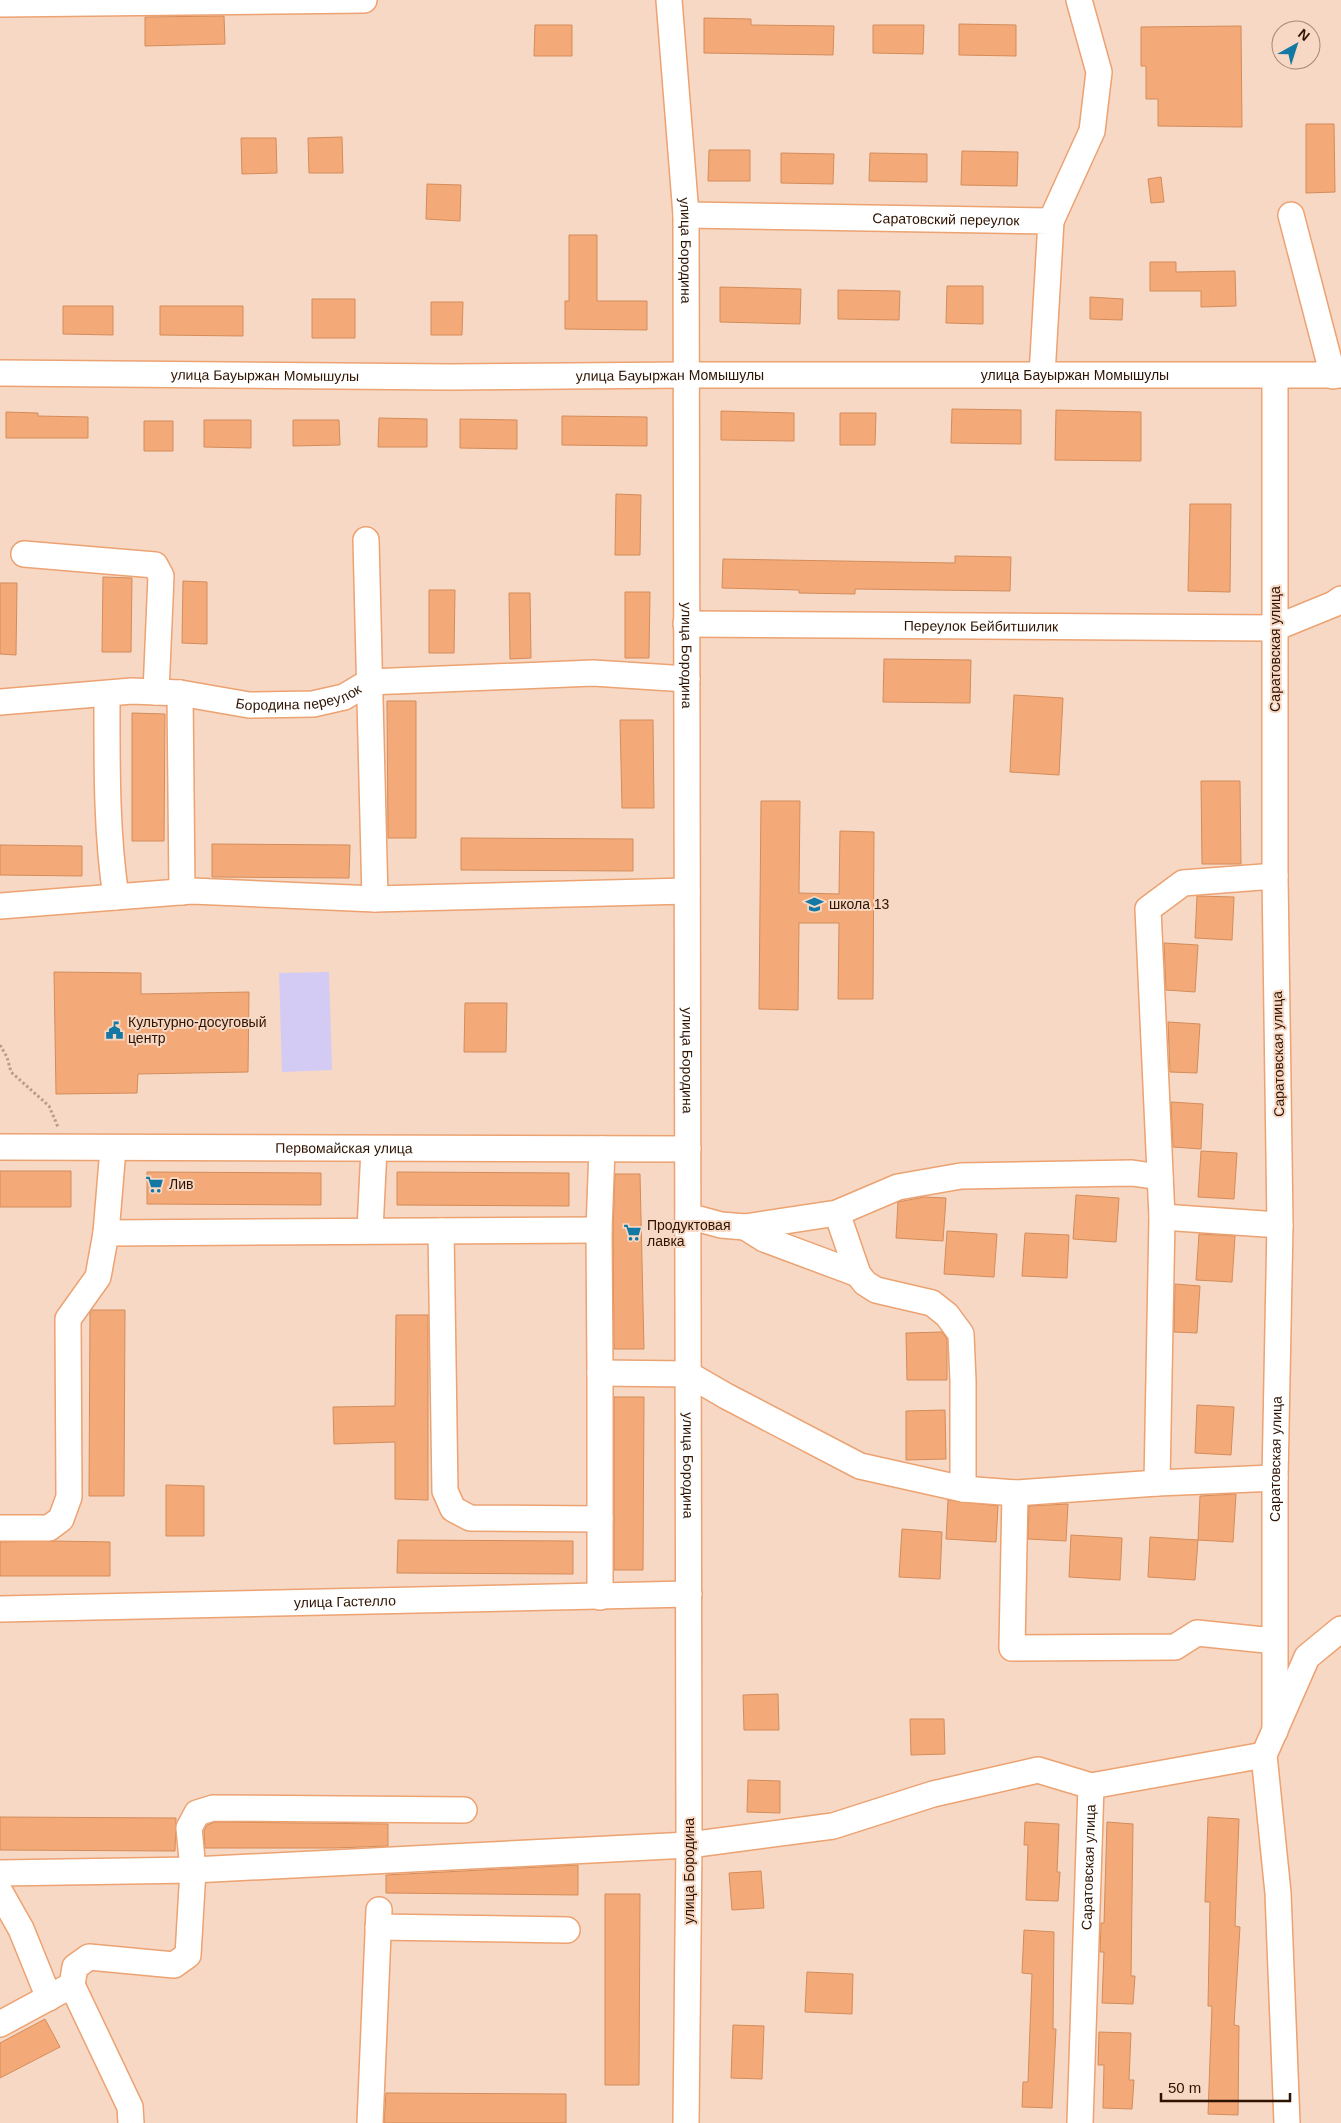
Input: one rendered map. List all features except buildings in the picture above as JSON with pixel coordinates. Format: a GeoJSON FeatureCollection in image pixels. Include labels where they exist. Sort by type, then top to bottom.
{"type":"FeatureCollection","features":[{"type":"Feature","properties":{"kind":"street"},"geometry":{"type":"LineString","coordinates":[[0,4],[364,0]]}},
{"type":"Feature","properties":{"kind":"street","name":"улица Бородина"},"geometry":{"type":"LineString","coordinates":[[670,0],[686,215],[690,1845],[686,2123]]}},
{"type":"Feature","properties":{"kind":"street"},"geometry":{"type":"LineString","coordinates":[[1042,375],[1051,221],[1092,130],[1099,72],[1080,0]]}},
{"type":"Feature","properties":{"kind":"street","name":"Саратовский переулок"},"geometry":{"type":"LineString","coordinates":[[686,215],[1051,221]]}},
{"type":"Feature","properties":{"kind":"street"},"geometry":{"type":"LineString","coordinates":[[1292,215],[1337,375]]}},
{"type":"Feature","properties":{"kind":"street","name":"улица Бауыржан Момышулы"},"geometry":{"type":"LineString","coordinates":[[0,373],[450,377],[686,374],[1337,375]]}},
{"type":"Feature","properties":{"kind":"street","name":"Саратовская улица"},"geometry":{"type":"LineString","coordinates":[[1274,1732],[1275,1478],[1280,1224],[1275,876],[1275,376]]}},
{"type":"Feature","properties":{"kind":"street"},"geometry":{"type":"LineString","coordinates":[[366,540],[375,899]]}},
{"type":"Feature","properties":{"kind":"street"},"geometry":{"type":"LineString","coordinates":[[24,554],[154,565],[161,576],[182,892]]}},
{"type":"Feature","properties":{"kind":"street"},"geometry":{"type":"LineString","coordinates":[[1275,628],[1334,604],[1341,599]]}},
{"type":"Feature","properties":{"kind":"street","name":"Переулок Бейбитшилик"},"geometry":{"type":"LineString","coordinates":[[686,624],[1275,628]]}},
{"type":"Feature","properties":{"kind":"street","name":"Бородина переулок"},"geometry":{"type":"LineString","coordinates":[[0,702],[132,691],[168,692],[249,705],[313,704],[344,697],[369,682],[593,673],[686,679]]}},
{"type":"Feature","properties":{"kind":"street"},"geometry":{"type":"LineString","coordinates":[[107,694],[107,800],[110,860],[116,897]]}},
{"type":"Feature","properties":{"kind":"street"},"geometry":{"type":"LineString","coordinates":[[1157,1483],[1162,1217],[1148,909],[1183,883],[1275,876]]}},
{"type":"Feature","properties":{"kind":"street"},"geometry":{"type":"LineString","coordinates":[[0,906],[182,892],[375,899],[687,892]]}},
{"type":"Feature","properties":{"kind":"street","name":"Первомайская улица"},"geometry":{"type":"LineString","coordinates":[[0,1147],[66,1146],[112,1149],[688,1149]]}},
{"type":"Feature","properties":{"kind":"street"},"geometry":{"type":"LineString","coordinates":[[0,1528],[49,1528],[62,1519],[69,1496],[68,1319],[98,1276],[106,1233],[112,1149]]}},
{"type":"Feature","properties":{"kind":"street"},"geometry":{"type":"LineString","coordinates":[[370,1230],[374,1149]]}},
{"type":"Feature","properties":{"kind":"street"},"geometry":{"type":"LineString","coordinates":[[600,1597],[598,1230],[602,1149]]}},
{"type":"Feature","properties":{"kind":"street"},"geometry":{"type":"LineString","coordinates":[[688,1216],[721,1226],[745,1227],[837,1213],[898,1187],[961,1176],[1132,1174],[1160,1177]]}},
{"type":"Feature","properties":{"kind":"street"},"geometry":{"type":"LineString","coordinates":[[837,1213],[858,1274],[865,1283],[876,1290],[932,1302],[947,1315],[961,1334],[964,1381],[963,1490]]}},
{"type":"Feature","properties":{"kind":"street"},"geometry":{"type":"LineString","coordinates":[[1162,1217],[1280,1224]]}},
{"type":"Feature","properties":{"kind":"street"},"geometry":{"type":"LineString","coordinates":[[745,1227],[764,1239],[858,1274]]}},
{"type":"Feature","properties":{"kind":"street"},"geometry":{"type":"LineString","coordinates":[[106,1233],[598,1230]]}},
{"type":"Feature","properties":{"kind":"street"},"geometry":{"type":"LineString","coordinates":[[441,1231],[445,1491],[453,1509],[470,1518],[600,1519]]}},
{"type":"Feature","properties":{"kind":"street"},"geometry":{"type":"LineString","coordinates":[[600,1373],[688,1374],[743,1406],[860,1466],[963,1490],[1015,1492],[1275,1478]]}},
{"type":"Feature","properties":{"kind":"street"},"geometry":{"type":"LineString","coordinates":[[1015,1492],[1012,1648],[1175,1647],[1197,1633],[1274,1641]]}},
{"type":"Feature","properties":{"kind":"street","name":"улица Гастелло"},"geometry":{"type":"LineString","coordinates":[[0,1609],[689,1594]]}},
{"type":"Feature","properties":{"kind":"street"},"geometry":{"type":"LineString","coordinates":[[1287,2123],[1278,1893],[1264,1754],[1307,1657],[1341,1629]]}},
{"type":"Feature","properties":{"kind":"street","name":"Саратовская улица"},"geometry":{"type":"LineString","coordinates":[[1080,2123],[1091,1786],[1264,1754]]}},
{"type":"Feature","properties":{"kind":"street"},"geometry":{"type":"LineString","coordinates":[[0,1872],[193,1870],[690,1845],[833,1826],[933,1794],[1038,1770],[1091,1786]]}},
{"type":"Feature","properties":{"kind":"street"},"geometry":{"type":"LineString","coordinates":[[131,2123],[130,2107],[72,1985],[75,1967],[89,1957],[174,1965],[188,1955],[193,1870],[189,1828],[197,1813],[213,1808],[464,1810]]}},
{"type":"Feature","properties":{"kind":"street"},"geometry":{"type":"LineString","coordinates":[[2,1901],[21,1929],[49,1998]]}},
{"type":"Feature","properties":{"kind":"street"},"geometry":{"type":"LineString","coordinates":[[370,2123],[379,1919],[567,1930]]}},
{"type":"Feature","properties":{"kind":"street"},"geometry":{"type":"LineString","coordinates":[[0,2024],[72,1985]]}},
{"type":"Feature","properties":{"kind":"path"},"geometry":{"type":"LineString","coordinates":[[0,1045],[7,1057],[11,1072],[49,1106],[66,1146]]}},
{"type":"Feature","properties":{"kind":"shaded area"},"geometry":{"type":"Polygon","coordinates":[[[329,972],[332,1070],[282,1072],[279,973],[329,972]]]}},
{"type":"Feature","properties":{"kind":"place","name":"школа 13"},"geometry":{"type":"Point","coordinates":[815,904]}},
{"type":"Feature","properties":{"kind":"place","name":"Культурно-досуговый центр"},"geometry":{"type":"Point","coordinates":[114,1030]}},
{"type":"Feature","properties":{"kind":"place","name":"Лив"},"geometry":{"type":"Point","coordinates":[155,1184]}},
{"type":"Feature","properties":{"kind":"place","name":"Продуктовая лавка"},"geometry":{"type":"Point","coordinates":[633,1233]}}]}
